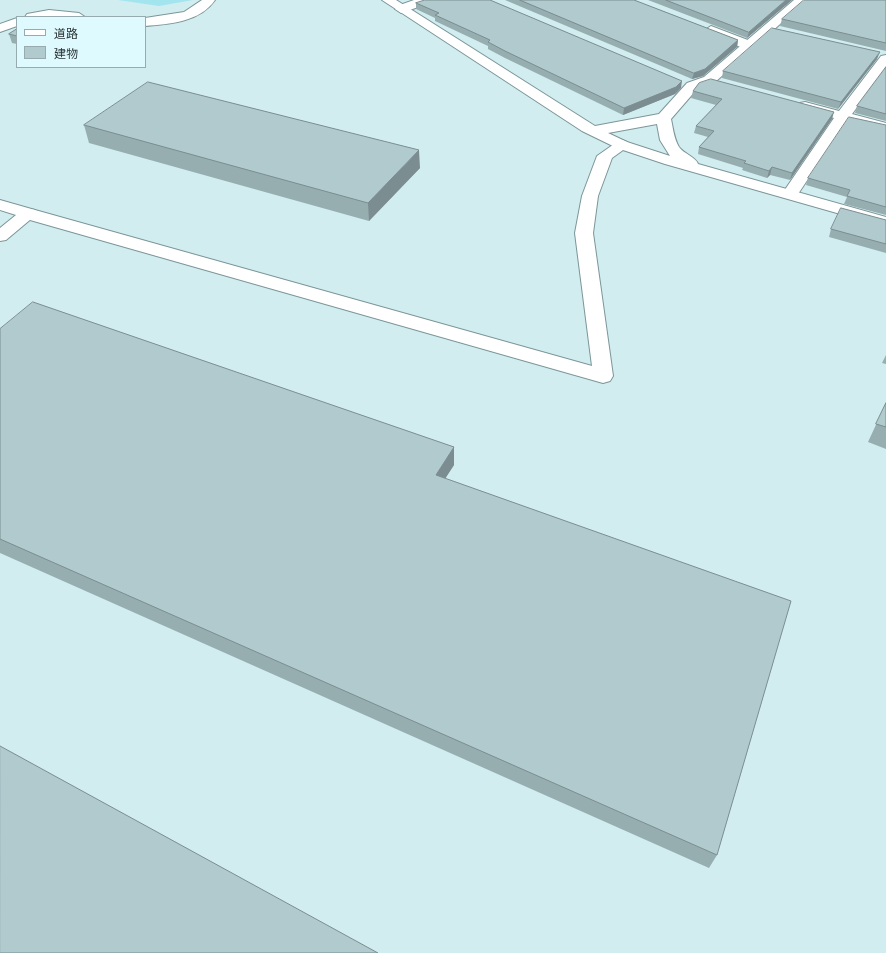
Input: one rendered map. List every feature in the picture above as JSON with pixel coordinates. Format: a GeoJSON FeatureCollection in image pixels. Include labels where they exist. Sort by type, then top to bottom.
{"type":"FeatureCollection","features":[{"type":"Feature","properties":{"kind":"street"},"geometry":{"type":"LineString","coordinates":[[146,22],[175,19],[204,8],[209,0]]}},
{"type":"Feature","properties":{"kind":"street"},"geometry":{"type":"LineString","coordinates":[[388,0],[593,131],[622,145],[886,222]]}},
{"type":"Feature","properties":{"kind":"street"},"geometry":{"type":"LineString","coordinates":[[401,9],[426,0]]}},
{"type":"Feature","properties":{"kind":"street"},"geometry":{"type":"LineString","coordinates":[[593,131],[664,118],[692,86],[709,80],[748,45],[769,29],[797,1]]}},
{"type":"Feature","properties":{"kind":"street"},"geometry":{"type":"LineString","coordinates":[[34,16],[54,13],[73,16]]}},
{"type":"Feature","properties":{"kind":"street"},"geometry":{"type":"LineString","coordinates":[[0,28],[16,22]]}},
{"type":"Feature","properties":{"kind":"street"},"geometry":{"type":"LineString","coordinates":[[698,25],[748,45]]}},
{"type":"Feature","properties":{"kind":"street"},"geometry":{"type":"LineString","coordinates":[[769,29],[783,32]]}},
{"type":"Feature","properties":{"kind":"street"},"geometry":{"type":"LineString","coordinates":[[871,52],[886,55]]}},
{"type":"Feature","properties":{"kind":"street"},"geometry":{"type":"LineString","coordinates":[[790,194],[842,117],[886,59]]}},
{"type":"Feature","properties":{"kind":"street"},"geometry":{"type":"LineString","coordinates":[[678,80],[692,86]]}},
{"type":"Feature","properties":{"kind":"street"},"geometry":{"type":"LineString","coordinates":[[709,80],[724,84]]}},
{"type":"Feature","properties":{"kind":"street"},"geometry":{"type":"LineString","coordinates":[[791,102],[886,128]]}},
{"type":"Feature","properties":{"kind":"street"},"geometry":{"type":"LineString","coordinates":[[664,118],[667,141],[675,153],[682,159],[711,172]]}},
{"type":"Feature","properties":{"kind":"street"},"geometry":{"type":"LineString","coordinates":[[0,205],[603,376],[584,233],[590,196],[605,156],[622,145]]}},
{"type":"Feature","properties":{"kind":"street"},"geometry":{"type":"LineString","coordinates":[[0,236],[29,214]]}},
{"type":"Feature","properties":{"kind":"shaded area"},"geometry":{"type":"Polygon","coordinates":[[[118,0],[193,0],[159,6],[118,0]]]}},
{"type":"Feature","properties":{"kind":"building"},"geometry":{"type":"Polygon","coordinates":[[[425,0],[490,0],[682,81],[676,87],[624,108],[505,51],[488,42],[490,40],[435,15],[439,13],[416,3],[425,0]]]}},
{"type":"Feature","properties":{"kind":"building"},"geometry":{"type":"Polygon","coordinates":[[[520,0],[634,0],[738,40],[705,69],[694,73],[520,0]]]}},
{"type":"Feature","properties":{"kind":"building"},"geometry":{"type":"Polygon","coordinates":[[[666,0],[786,0],[749,32],[666,0]]]}},
{"type":"Feature","properties":{"kind":"building"},"geometry":{"type":"Polygon","coordinates":[[[804,0],[886,0],[886,43],[782,19],[804,0]]]}},
{"type":"Feature","properties":{"kind":"building"},"geometry":{"type":"Polygon","coordinates":[[[772,28],[880,52],[841,102],[723,71],[772,28]]]}},
{"type":"Feature","properties":{"kind":"building"},"geometry":{"type":"Polygon","coordinates":[[[16,30],[16,36],[9,34],[16,30]]]}},
{"type":"Feature","properties":{"kind":"building"},"geometry":{"type":"Polygon","coordinates":[[[886,67],[886,114],[857,106],[886,67]]]}},
{"type":"Feature","properties":{"kind":"building"},"geometry":{"type":"Polygon","coordinates":[[[711,79],[834,112],[792,173],[772,167],[769,171],[744,163],[746,161],[699,147],[714,131],[696,126],[722,99],[693,91],[699,83],[711,79]]]}},
{"type":"Feature","properties":{"kind":"building"},"geometry":{"type":"Polygon","coordinates":[[[148,82],[419,150],[368,203],[84,125],[148,82]]]}},
{"type":"Feature","properties":{"kind":"building"},"geometry":{"type":"Polygon","coordinates":[[[849,117],[886,125],[886,207],[847,196],[850,190],[808,178],[849,117]]]}},
{"type":"Feature","properties":{"kind":"building"},"geometry":{"type":"Polygon","coordinates":[[[841,208],[886,220],[886,244],[831,229],[841,208]]]}},
{"type":"Feature","properties":{"kind":"building"},"geometry":{"type":"Polygon","coordinates":[[[33,302],[454,447],[436,475],[791,601],[717,855],[0,539],[0,329],[33,302]]]}},
{"type":"Feature","properties":{"kind":"building"},"geometry":{"type":"Polygon","coordinates":[[[886,403],[886,427],[876,424],[886,403]]]}},
{"type":"Feature","properties":{"kind":"building"},"geometry":{"type":"Polygon","coordinates":[[[0,746],[378,953],[0,953],[0,746]]]}}]}
